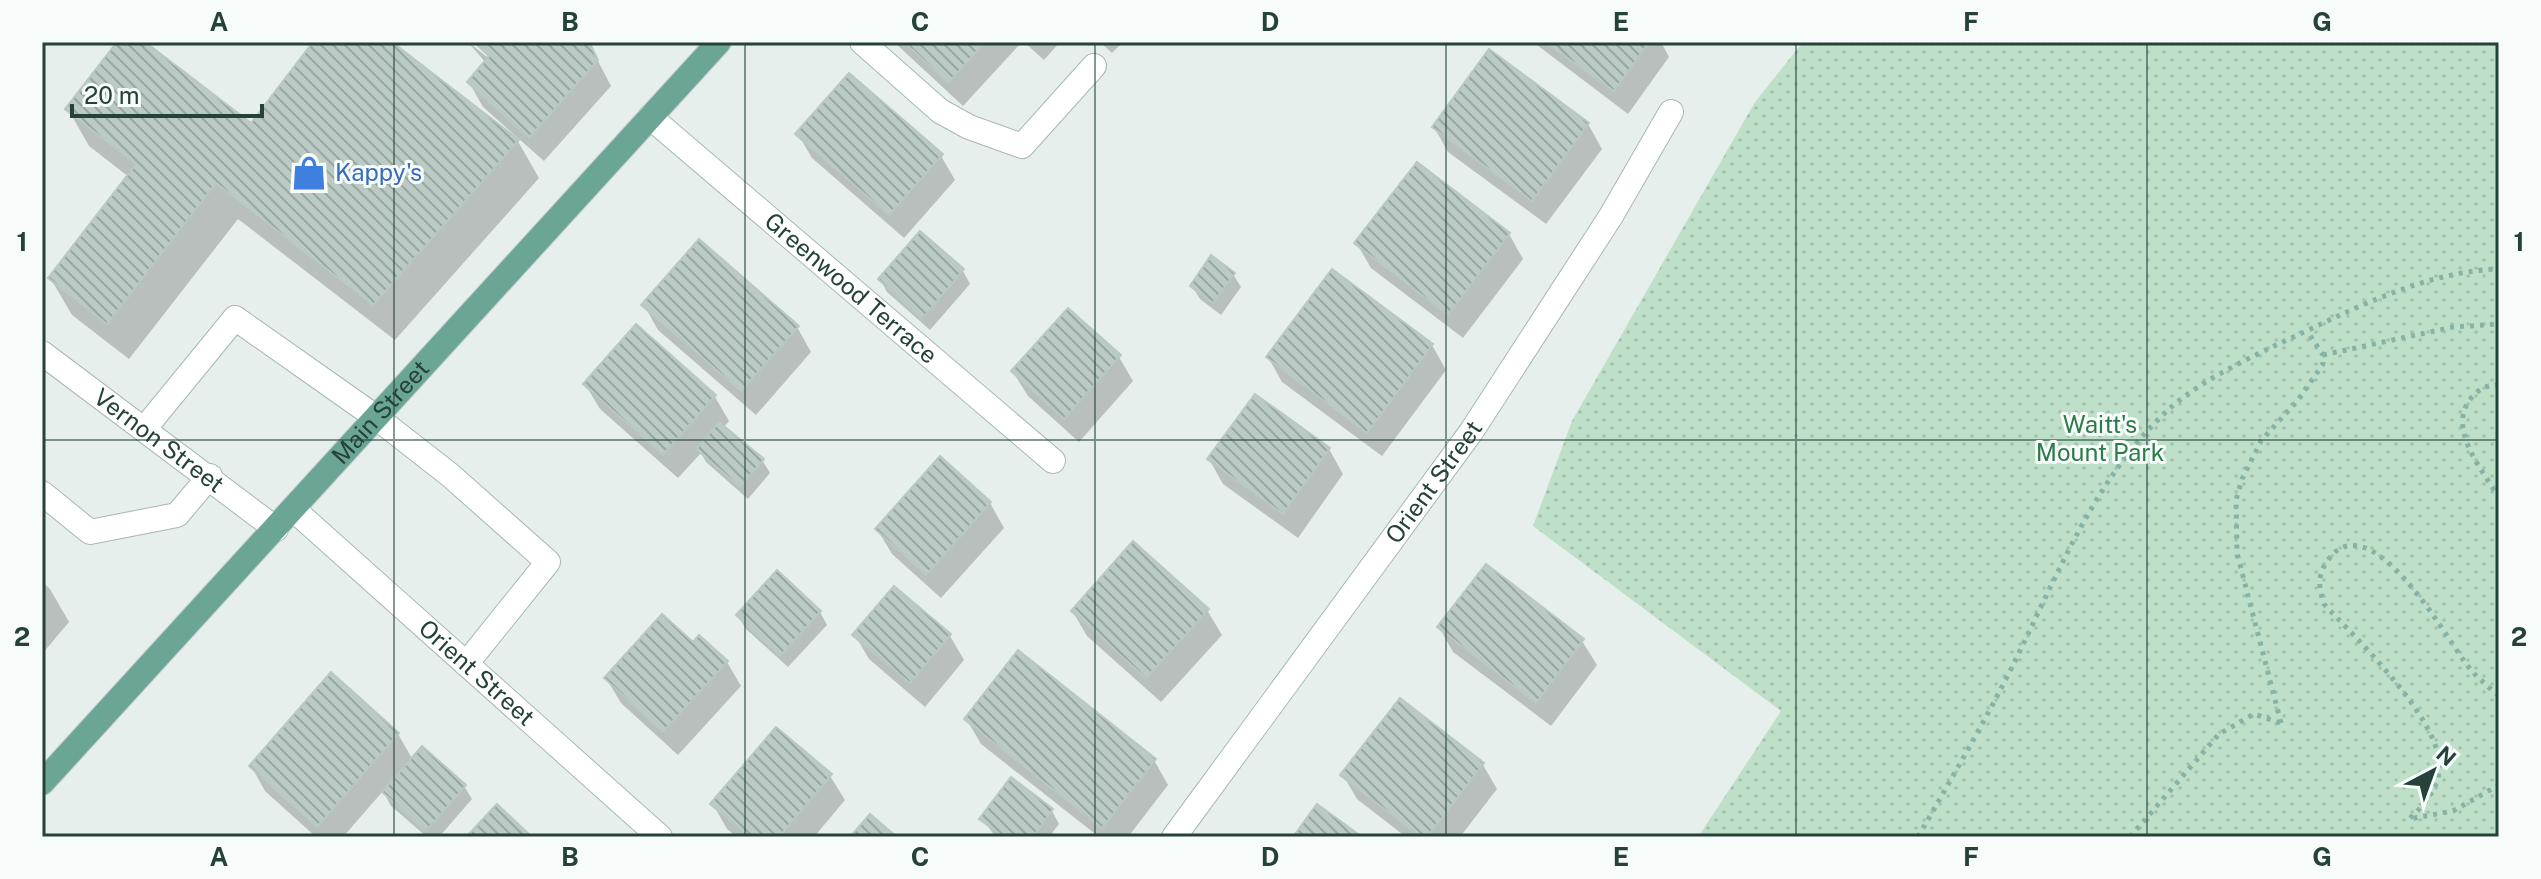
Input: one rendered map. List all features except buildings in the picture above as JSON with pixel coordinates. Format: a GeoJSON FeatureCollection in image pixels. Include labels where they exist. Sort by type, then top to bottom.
{"type":"FeatureCollection","features":[{"type":"Feature","properties":{"kind":"main road","name":"Main Street"},"geometry":{"type":"LineString","coordinates":[[42,783],[718,42]]}},
{"type":"Feature","properties":{"kind":"street"},"geometry":{"type":"LineString","coordinates":[[862,42],[940,111],[969,127],[1022,146],[1094,66]]}},
{"type":"Feature","properties":{"kind":"street","name":"Orient Street"},"geometry":{"type":"LineString","coordinates":[[1174,837],[1471,432],[1611,216],[1671,112]]}},
{"type":"Feature","properties":{"kind":"street","name":"Greenwood Terrace"},"geometry":{"type":"LineString","coordinates":[[650,117],[1053,461]]}},
{"type":"Feature","properties":{"kind":"street"},"geometry":{"type":"LineString","coordinates":[[145,428],[235,318],[377,418],[450,475],[548,562],[466,664]]}},
{"type":"Feature","properties":{"kind":"street","name":"Vernon Street"},"geometry":{"type":"LineString","coordinates":[[42,353],[210,476],[276,529]]}},
{"type":"Feature","properties":{"kind":"street"},"geometry":{"type":"LineString","coordinates":[[42,493],[90,532],[177,515],[210,476]]}},
{"type":"Feature","properties":{"kind":"street","name":"Orient Street"},"geometry":{"type":"LineString","coordinates":[[293,509],[660,837]]}},
{"type":"Feature","properties":{"kind":"path"},"geometry":{"type":"LineString","coordinates":[[1918,837],[1966,754],[2080,532],[2120,464],[2170,408],[2204,384],[2307,331],[2404,289],[2450,275],[2499,269]]}},
{"type":"Feature","properties":{"kind":"path"},"geometry":{"type":"LineString","coordinates":[[2323,355],[2453,327],[2499,324]]}},
{"type":"Feature","properties":{"kind":"path"},"geometry":{"type":"LineString","coordinates":[[2130,837],[2219,734],[2254,714],[2281,723],[2240,564],[2235,525],[2236,500],[2251,457],[2323,364],[2323,355],[2307,331]]}},
{"type":"Feature","properties":{"kind":"path"},"geometry":{"type":"LineString","coordinates":[[2499,385],[2479,390],[2463,410],[2461,420],[2470,448],[2499,498]]}},
{"type":"Feature","properties":{"kind":"path"},"geometry":{"type":"LineString","coordinates":[[2499,696],[2476,677],[2423,603],[2384,559],[2362,545],[2352,545],[2339,548],[2327,560],[2319,581],[2324,604],[2403,691],[2437,751],[2439,775],[2434,788],[2409,819],[2453,811],[2499,785]]}},
{"type":"Feature","properties":{"kind":"green space","name":"Waitt's Mount Park"},"geometry":{"type":"Polygon","coordinates":[[[1803,42],[2499,42],[2499,837],[1698,837],[1781,711],[1533,526],[1572,421],[1755,102],[1803,42]]]}},
{"type":"Feature","properties":{"kind":"place","name":"Kappy's"},"geometry":{"type":"Point","coordinates":[309,173]}}]}
